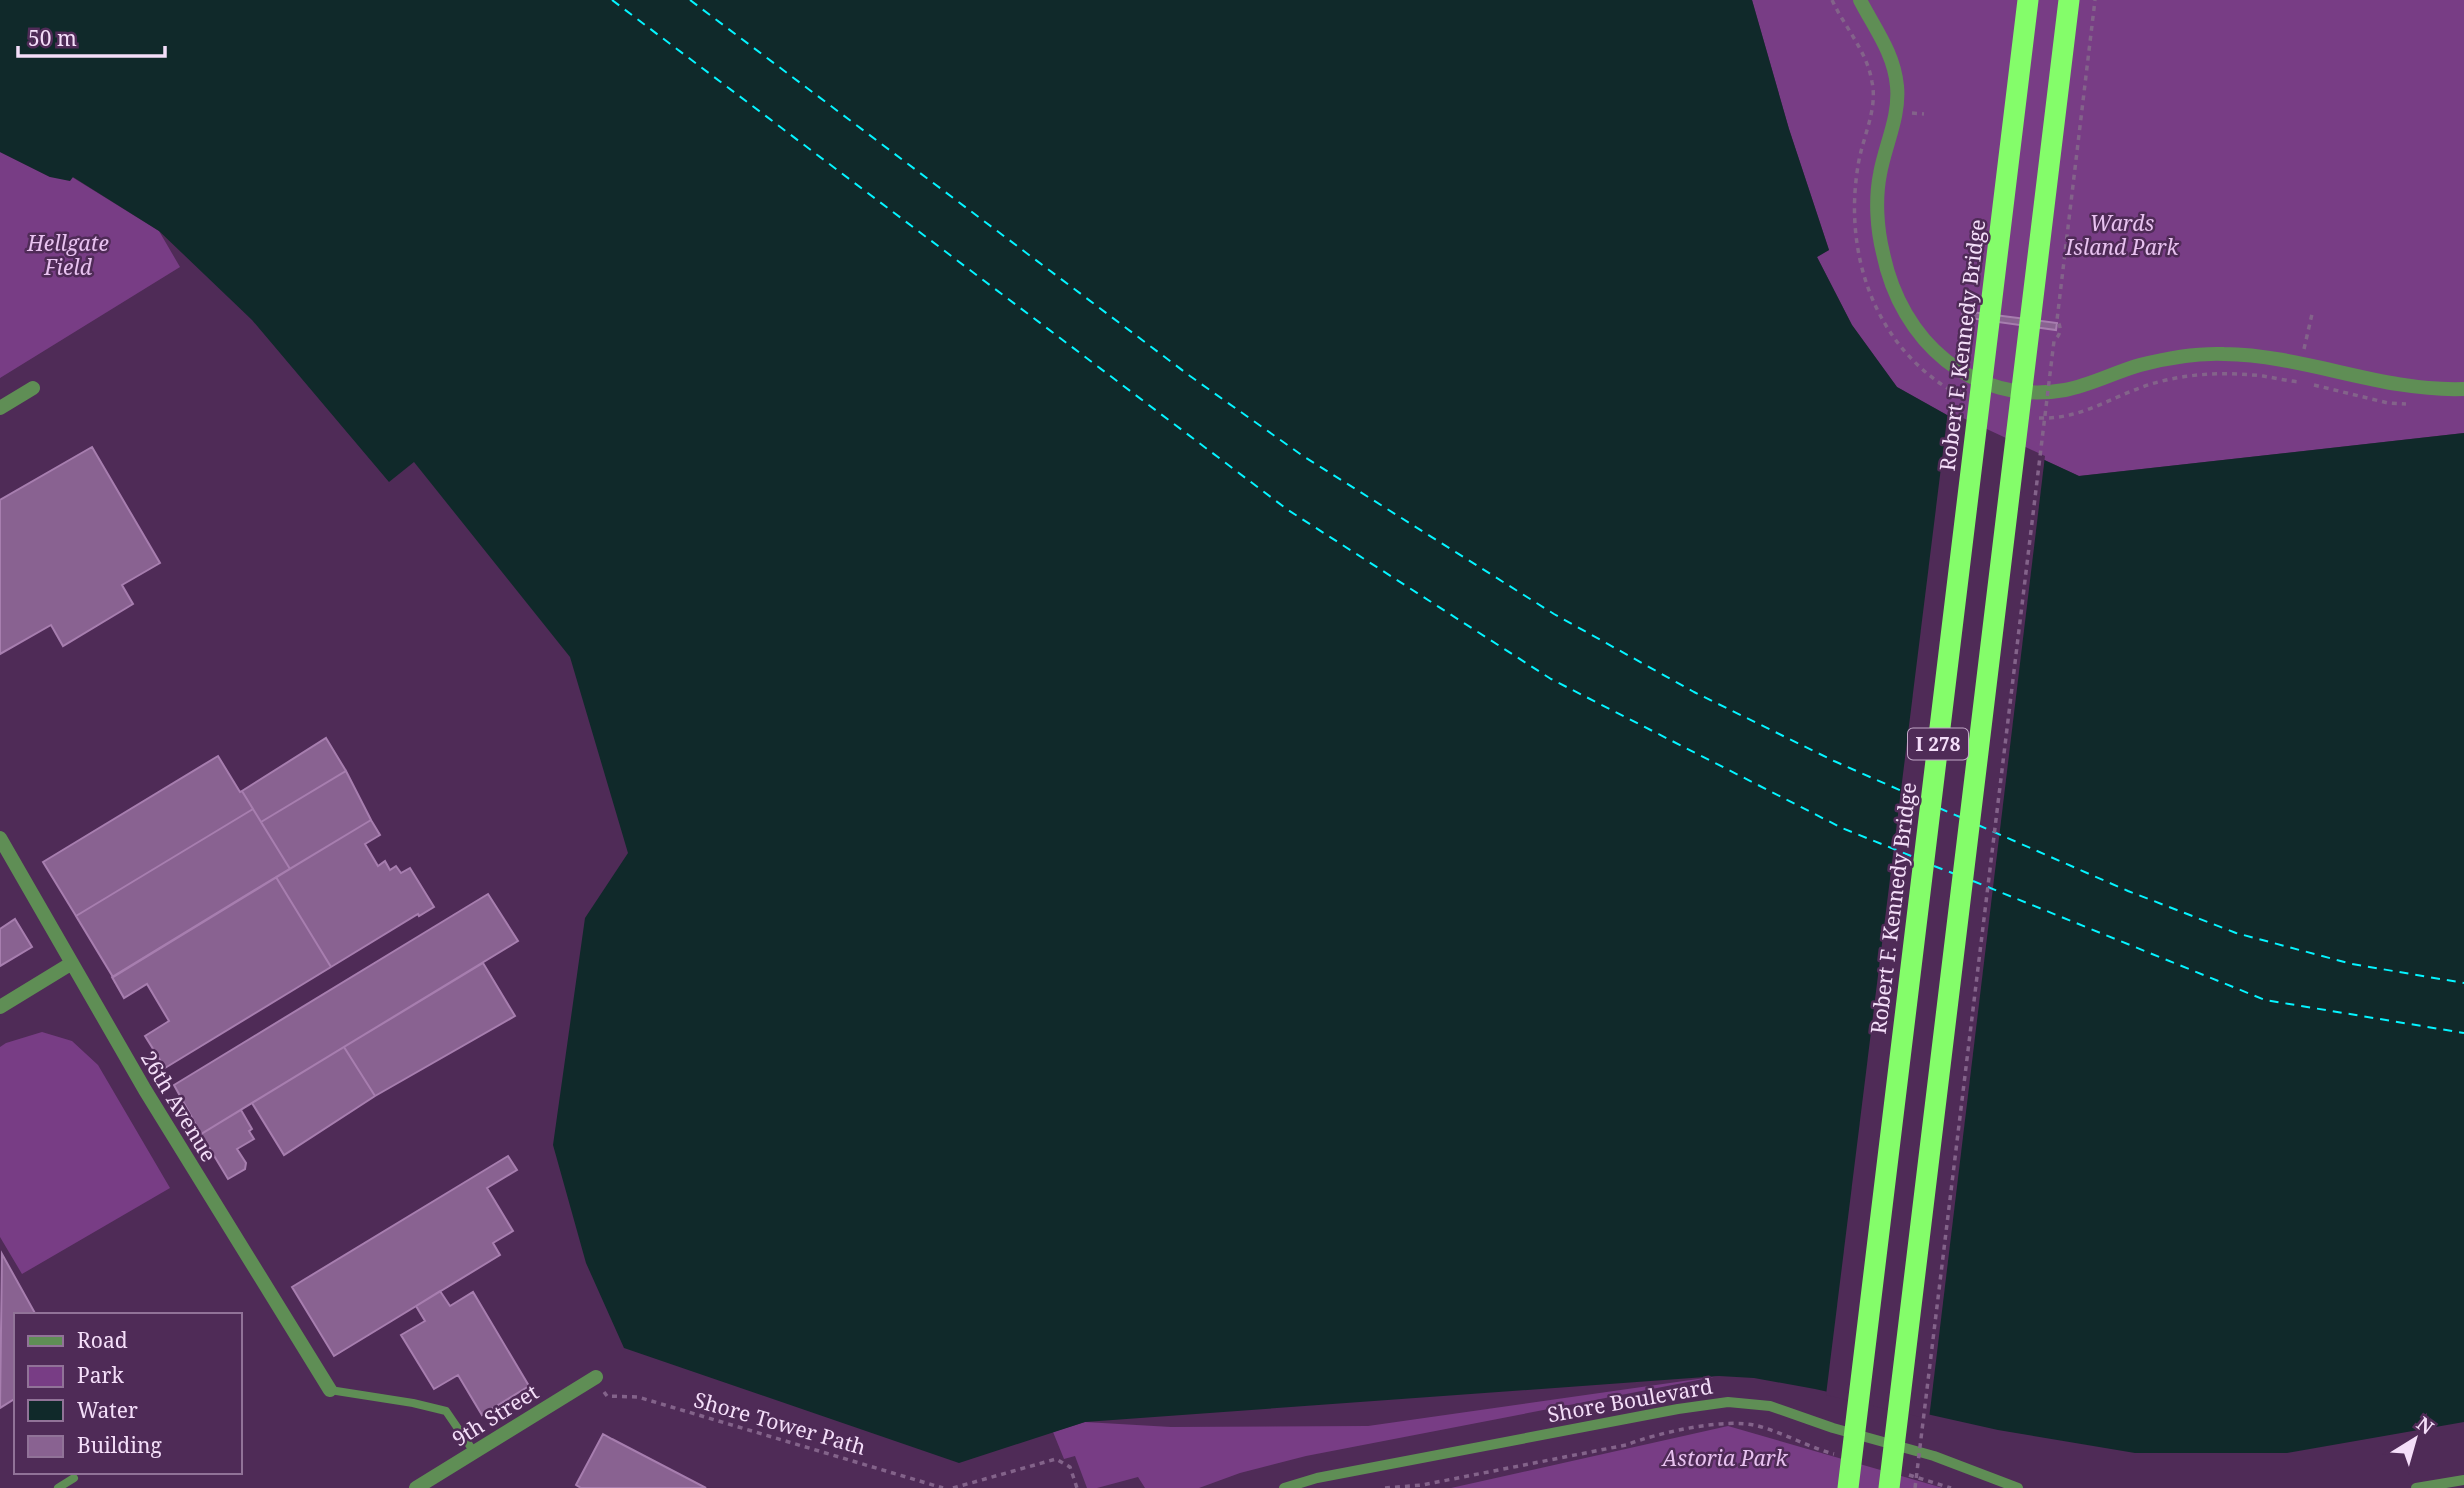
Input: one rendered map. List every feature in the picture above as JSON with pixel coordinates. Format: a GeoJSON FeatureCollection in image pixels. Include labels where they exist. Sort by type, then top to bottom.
{"type":"FeatureCollection","features":[{"type":"Feature","properties":{"kind":"highway","name":"Robert F. Kennedy Bridge"},"geometry":{"type":"LineString","coordinates":[[1848,1488],[2028,0]]}},
{"type":"Feature","properties":{"kind":"highway","name":"I 278"},"geometry":{"type":"LineString","coordinates":[[1889,1488],[2069,0]]}},
{"type":"Feature","properties":{"kind":"street"},"geometry":{"type":"LineString","coordinates":[[1860,0],[1892,59],[1898,89],[1897,111],[1880,175],[1878,199],[1882,253],[1889,278],[1904,312],[1917,332],[1949,365],[1990,386],[2043,392],[2066,390],[2150,363],[2196,355],[2223,354],[2301,362],[2391,384],[2464,389]]}},
{"type":"Feature","properties":{"kind":"street"},"geometry":{"type":"LineString","coordinates":[[0,408],[33,388]]}},
{"type":"Feature","properties":{"kind":"street","name":"26th Avenue"},"geometry":{"type":"LineString","coordinates":[[0,838],[194,1172],[330,1390]]}},
{"type":"Feature","properties":{"kind":"street"},"geometry":{"type":"LineString","coordinates":[[0,1007],[72,963]]}},
{"type":"Feature","properties":{"kind":"street","name":"9th Street"},"geometry":{"type":"LineString","coordinates":[[416,1488],[596,1377]]}},
{"type":"Feature","properties":{"kind":"street","name":"Shore Boulevard"},"geometry":{"type":"LineString","coordinates":[[1284,1488],[1357,1471],[1678,1409],[1728,1402],[1770,1406],[1833,1428],[1934,1456],[2018,1488]]}},
{"type":"Feature","properties":{"kind":"street"},"geometry":{"type":"LineString","coordinates":[[2416,1488],[2464,1479]]}},
{"type":"Feature","properties":{"kind":"lane"},"geometry":{"type":"LineString","coordinates":[[330,1390],[446,1411],[474,1452]]}},
{"type":"Feature","properties":{"kind":"lane"},"geometry":{"type":"LineString","coordinates":[[58,1488],[74,1478]]}},
{"type":"Feature","properties":{"kind":"path"},"geometry":{"type":"LineString","coordinates":[[1832,0],[1862,51],[1873,84],[1872,103],[1858,164],[1854,204],[1855,237],[1861,268],[1876,307],[1892,336],[1920,369],[1940,385],[1966,399]]}},
{"type":"Feature","properties":{"kind":"path"},"geometry":{"type":"LineString","coordinates":[[1915,1488],[2054,341],[2059,335],[2059,294],[2095,0]]}},
{"type":"Feature","properties":{"kind":"path"},"geometry":{"type":"LineString","coordinates":[[2033,418],[2053,419],[2068,416],[2159,382],[2229,373],[2303,382],[2388,403],[2415,404]]}},
{"type":"Feature","properties":{"kind":"path","name":"Shore Tower Path"},"geometry":{"type":"LineString","coordinates":[[607,1396],[638,1397],[943,1488]]}},
{"type":"Feature","properties":{"kind":"path"},"geometry":{"type":"LineString","coordinates":[[1385,1488],[1423,1485],[1626,1445],[1651,1435],[1730,1423],[1757,1425],[1845,1457]]}},
{"type":"Feature","properties":{"kind":"path"},"geometry":{"type":"LineString","coordinates":[[953,1488],[1056,1459],[1070,1467],[1077,1488]]}},
{"type":"Feature","properties":{"kind":"path"},"geometry":{"type":"LineString","coordinates":[[1907,1475],[1951,1488]]}},
{"type":"Feature","properties":{"kind":"green space","name":"Wards Island Park"},"geometry":{"type":"Polygon","coordinates":[[[1752,0],[2464,0],[2464,433],[2079,476],[1947,415],[1897,387],[1852,325],[1817,257],[1829,250],[1789,129],[1752,0]]]}},
{"type":"Feature","properties":{"kind":"green space","name":"Hellgate Field"},"geometry":{"type":"Polygon","coordinates":[[[0,152],[50,177],[72,177],[159,231],[180,267],[0,378],[0,152]]]}},
{"type":"Feature","properties":{"kind":"green space"},"geometry":{"type":"Polygon","coordinates":[[[42,1032],[72,1041],[98,1065],[170,1188],[22,1274],[0,1237],[0,1047],[42,1032]]]}},
{"type":"Feature","properties":{"kind":"green space"},"geometry":{"type":"Polygon","coordinates":[[[1719,1376],[1306,1456],[1240,1473],[1199,1488],[1145,1488],[1138,1477],[1097,1488],[1087,1488],[1075,1456],[1064,1459],[1053,1432],[1085,1422],[1171,1427],[1368,1426],[1719,1376]]]}},
{"type":"Feature","properties":{"kind":"green space","name":"Astoria Park"},"geometry":{"type":"Polygon","coordinates":[[[1728,1426],[1943,1488],[1451,1488],[1728,1426]]]}},
{"type":"Feature","properties":{"kind":"water"},"geometry":{"type":"Polygon","coordinates":[[[0,0],[1752,0],[1789,129],[1829,250],[1817,257],[1852,325],[1897,387],[1947,415],[2079,476],[2464,433],[2464,1422],[2287,1453],[2135,1453],[1998,1430],[1815,1389],[1754,1378],[1719,1376],[1085,1422],[959,1463],[624,1348],[586,1263],[553,1145],[585,918],[628,853],[570,657],[414,462],[389,482],[252,320],[159,231],[73,177],[70,181],[50,177],[0,152],[0,0]]]}},
{"type":"Feature","properties":{"kind":"pier"},"geometry":{"type":"Polygon","coordinates":[[[1948,411],[2045,456],[1929,1419],[1826,1395],[1948,411]]]}},
{"type":"Feature","properties":{"kind":"building"},"geometry":{"type":"Polygon","coordinates":[[[1963,311],[2057,323],[2056,330],[1962,317],[1963,311]]]}},
{"type":"Feature","properties":{"kind":"building"},"geometry":{"type":"Polygon","coordinates":[[[92,447],[160,563],[122,585],[133,604],[63,646],[51,625],[0,654],[0,500],[92,447]]]}},
{"type":"Feature","properties":{"kind":"building"},"geometry":{"type":"Polygon","coordinates":[[[326,738],[346,771],[261,822],[242,791],[326,738]]]}},
{"type":"Feature","properties":{"kind":"building"},"geometry":{"type":"Polygon","coordinates":[[[218,756],[253,809],[76,916],[43,862],[218,756]]]}},
{"type":"Feature","properties":{"kind":"building"},"geometry":{"type":"Polygon","coordinates":[[[346,771],[371,820],[290,869],[261,822],[346,771]]]}},
{"type":"Feature","properties":{"kind":"building"},"geometry":{"type":"Polygon","coordinates":[[[253,809],[290,869],[113,977],[76,916],[253,809]]]}},
{"type":"Feature","properties":{"kind":"building"},"geometry":{"type":"Polygon","coordinates":[[[371,820],[380,835],[365,844],[378,866],[385,861],[390,870],[396,866],[401,873],[410,868],[434,907],[331,967],[276,877],[371,820]]]}},
{"type":"Feature","properties":{"kind":"building"},"geometry":{"type":"Polygon","coordinates":[[[276,877],[331,967],[165,1068],[145,1036],[169,1021],[147,984],[124,998],[112,977],[276,877]]]}},
{"type":"Feature","properties":{"kind":"building"},"geometry":{"type":"Polygon","coordinates":[[[488,894],[518,941],[201,1134],[174,1085],[488,894]]]}},
{"type":"Feature","properties":{"kind":"building"},"geometry":{"type":"Polygon","coordinates":[[[15,919],[32,947],[0,966],[0,929],[15,919]]]}},
{"type":"Feature","properties":{"kind":"building"},"geometry":{"type":"Polygon","coordinates":[[[483,963],[515,1016],[375,1096],[344,1047],[483,963]]]}},
{"type":"Feature","properties":{"kind":"building"},"geometry":{"type":"Polygon","coordinates":[[[344,1047],[375,1096],[284,1155],[252,1103],[344,1047]]]}},
{"type":"Feature","properties":{"kind":"building"},"geometry":{"type":"Polygon","coordinates":[[[241,1110],[252,1129],[249,1131],[254,1139],[237,1149],[246,1163],[245,1169],[228,1179],[201,1134],[241,1110]]]}},
{"type":"Feature","properties":{"kind":"building"},"geometry":{"type":"Polygon","coordinates":[[[508,1156],[517,1170],[487,1188],[513,1231],[493,1243],[500,1255],[334,1356],[292,1287],[508,1156]]]}},
{"type":"Feature","properties":{"kind":"building"},"geometry":{"type":"Polygon","coordinates":[[[2,1254],[35,1313],[14,1313],[14,1399],[0,1408],[2,1254]]]}},
{"type":"Feature","properties":{"kind":"building"},"geometry":{"type":"Polygon","coordinates":[[[440,1291],[450,1306],[473,1292],[529,1386],[482,1415],[458,1375],[434,1389],[401,1335],[425,1321],[416,1306],[440,1291]]]}},
{"type":"Feature","properties":{"kind":"building"},"geometry":{"type":"Polygon","coordinates":[[[603,1434],[706,1488],[581,1488],[576,1485],[603,1434]]]}},
{"type":"Feature","properties":{"kind":"ferry route"},"geometry":{"type":"LineString","coordinates":[[612,0],[1288,510],[1551,679],[1842,828],[1916,858]]}},
{"type":"Feature","properties":{"kind":"ferry route"},"geometry":{"type":"LineString","coordinates":[[690,0],[1190,376],[1303,456],[1554,614],[1694,692],[1834,761],[1922,800]]}},
{"type":"Feature","properties":{"kind":"ferry route"},"geometry":{"type":"LineString","coordinates":[[1939,808],[1960,817]]}},
{"type":"Feature","properties":{"kind":"ferry route"},"geometry":{"type":"LineString","coordinates":[[1978,825],[2128,891],[2236,933],[2352,964],[2464,983]]}},
{"type":"Feature","properties":{"kind":"ferry route"},"geometry":{"type":"LineString","coordinates":[[1934,866],[1955,874]]}},
{"type":"Feature","properties":{"kind":"ferry route"},"geometry":{"type":"LineString","coordinates":[[1973,881],[2265,1000],[2464,1033]]}}]}
